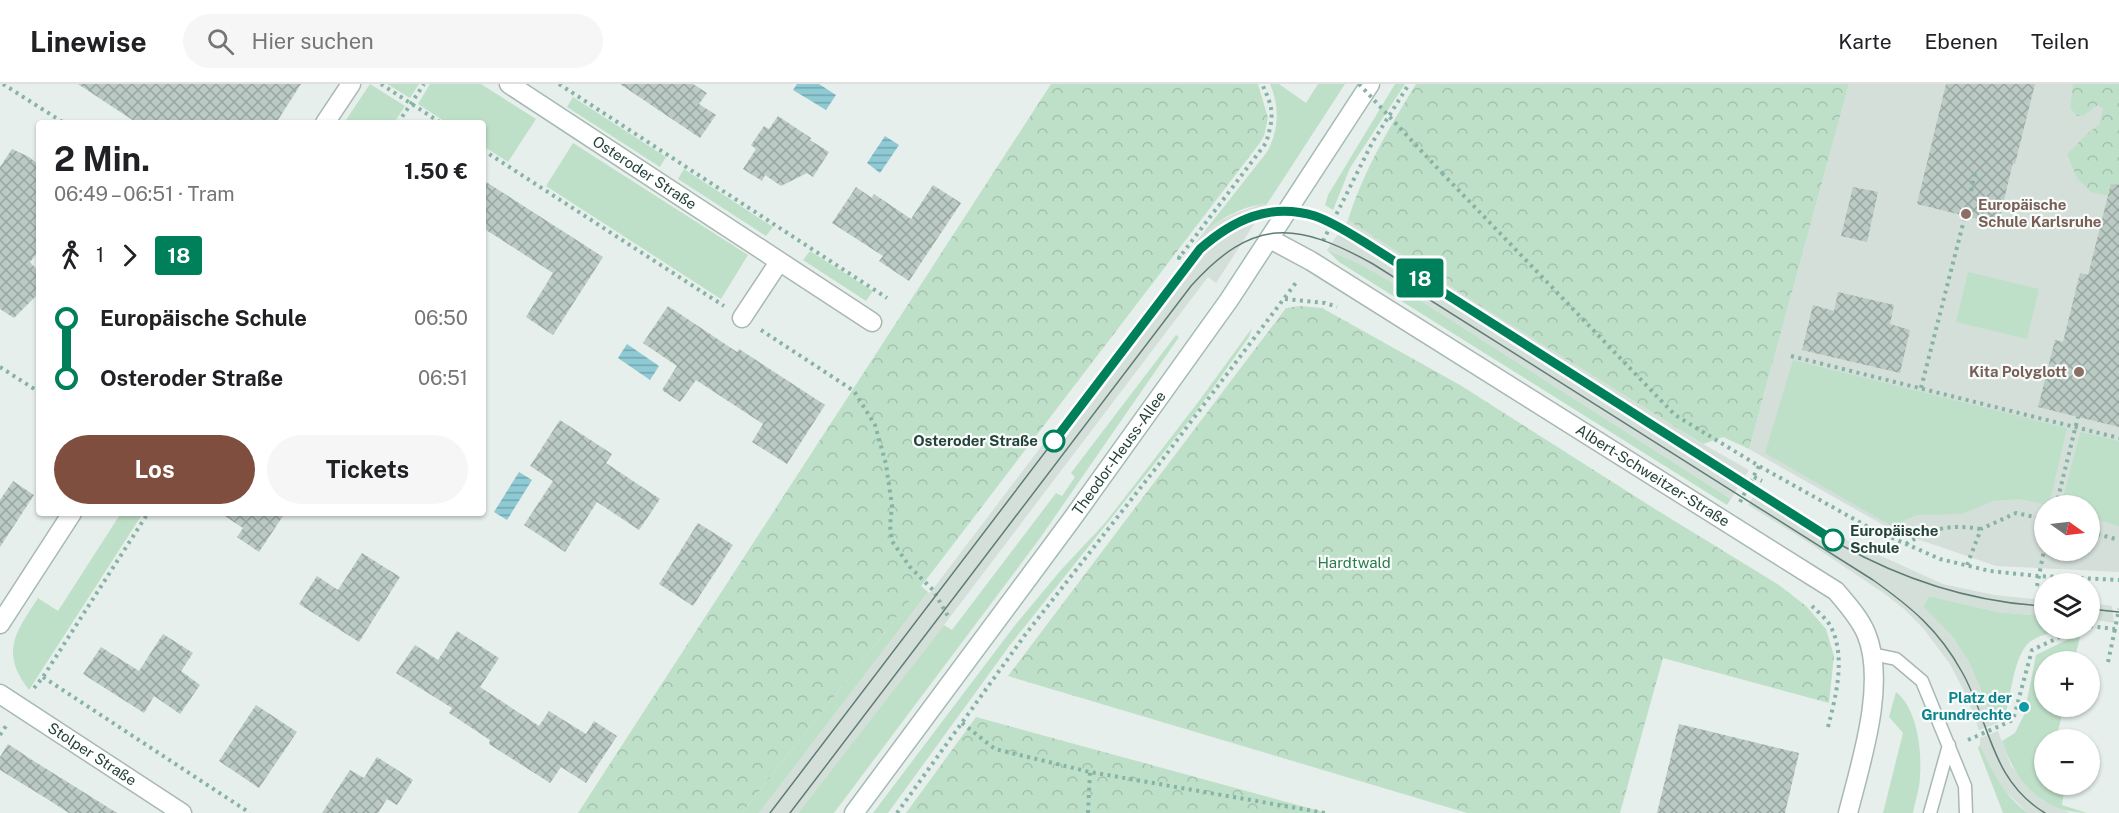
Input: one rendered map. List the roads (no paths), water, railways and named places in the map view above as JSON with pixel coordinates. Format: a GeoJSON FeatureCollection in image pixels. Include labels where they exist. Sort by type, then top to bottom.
{"type":"FeatureCollection","features":[{"type":"Feature","properties":{"kind":"street"},"geometry":{"type":"LineString","coordinates":[[327,120],[351,84]]}},
{"type":"Feature","properties":{"kind":"street","name":"Osteroder Straße"},"geometry":{"type":"LineString","coordinates":[[509,84],[872,322]]}},
{"type":"Feature","properties":{"kind":"street","name":"Theodor-Heuss-Allee"},"geometry":{"type":"LineString","coordinates":[[854,813],[1072,519],[1229,300],[1370,84]]}},
{"type":"Feature","properties":{"kind":"street","name":"Albert-Schweitzer-Straße"},"geometry":{"type":"LineString","coordinates":[[1270,239],[1311,261],[1836,591],[1866,633],[1872,654],[1872,702],[1848,813]]}},
{"type":"Feature","properties":{"kind":"street"},"geometry":{"type":"LineString","coordinates":[[742,318],[779,262]]}},
{"type":"Feature","properties":{"kind":"street"},"geometry":{"type":"LineString","coordinates":[[0,624],[70,516]]}},
{"type":"Feature","properties":{"kind":"street","name":"Stolper Straße"},"geometry":{"type":"LineString","coordinates":[[0,694],[182,813]]}},
{"type":"Feature","properties":{"kind":"lane"},"geometry":{"type":"LineString","coordinates":[[1872,654],[1896,659],[1922,681],[1965,786],[1966,813]]}},
{"type":"Feature","properties":{"kind":"lane"},"geometry":{"type":"LineString","coordinates":[[1930,813],[1950,746]]}},
{"type":"Feature","properties":{"kind":"water"},"geometry":{"type":"Polygon","coordinates":[[[797,84],[819,84],[836,95],[826,110],[793,90],[797,84]]]}},
{"type":"Feature","properties":{"kind":"water"},"geometry":{"type":"Polygon","coordinates":[[[885,136],[899,145],[880,173],[867,163],[885,136]]]}},
{"type":"Feature","properties":{"kind":"water"},"geometry":{"type":"Polygon","coordinates":[[[627,344],[659,366],[650,380],[618,358],[627,344]]]}},
{"type":"Feature","properties":{"kind":"water"},"geometry":{"type":"Polygon","coordinates":[[[519,472],[532,480],[507,520],[494,512],[519,472]]]}},
{"type":"Feature","properties":{"kind":"tram line","name":"18"},"geometry":{"type":"LineString","coordinates":[[1054,441],[1200,249],[1219,232],[1238,222],[1272,212],[1288,211],[1314,216],[1344,230],[1833,540]]}},
{"type":"Feature","properties":{"kind":"tram line"},"geometry":{"type":"LineString","coordinates":[[770,813],[1200,249],[1234,225],[1251,217],[1269,213],[1286,212],[1304,215],[1344,230],[1865,558],[1939,587],[1991,600],[2034,605]]}},
{"type":"Feature","properties":{"kind":"tram line"},"geometry":{"type":"LineString","coordinates":[[790,813],[1191,286],[1213,263],[1235,247],[1256,237],[1276,233],[1298,234],[1321,240],[1373,264],[1887,590],[1923,620],[1944,644],[1971,691],[2002,767],[2027,799],[2045,813]]}},
{"type":"Feature","properties":{"kind":"tram line"},"geometry":{"type":"LineString","coordinates":[[2100,610],[2119,612]]}},
{"type":"Feature","properties":{"kind":"place","name":"Europäische Schule Karlsruhe"},"geometry":{"type":"Point","coordinates":[1966,214]}},
{"type":"Feature","properties":{"kind":"place","name":"Kita Polyglott"},"geometry":{"type":"Point","coordinates":[2079,372]}},
{"type":"Feature","properties":{"kind":"place","name":"Osteroder Straße"},"geometry":{"type":"Point","coordinates":[1054,441]}},
{"type":"Feature","properties":{"kind":"place","name":"Europäische Schule"},"geometry":{"type":"Point","coordinates":[1833,540]}},
{"type":"Feature","properties":{"kind":"place","name":"Platz der Grundrechte"},"geometry":{"type":"Point","coordinates":[2024,707]}},
{"type":"Feature","properties":{"kind":"park label","name":"Hardtwald"},"geometry":{"type":"Point","coordinates":[1354,563]}}]}
